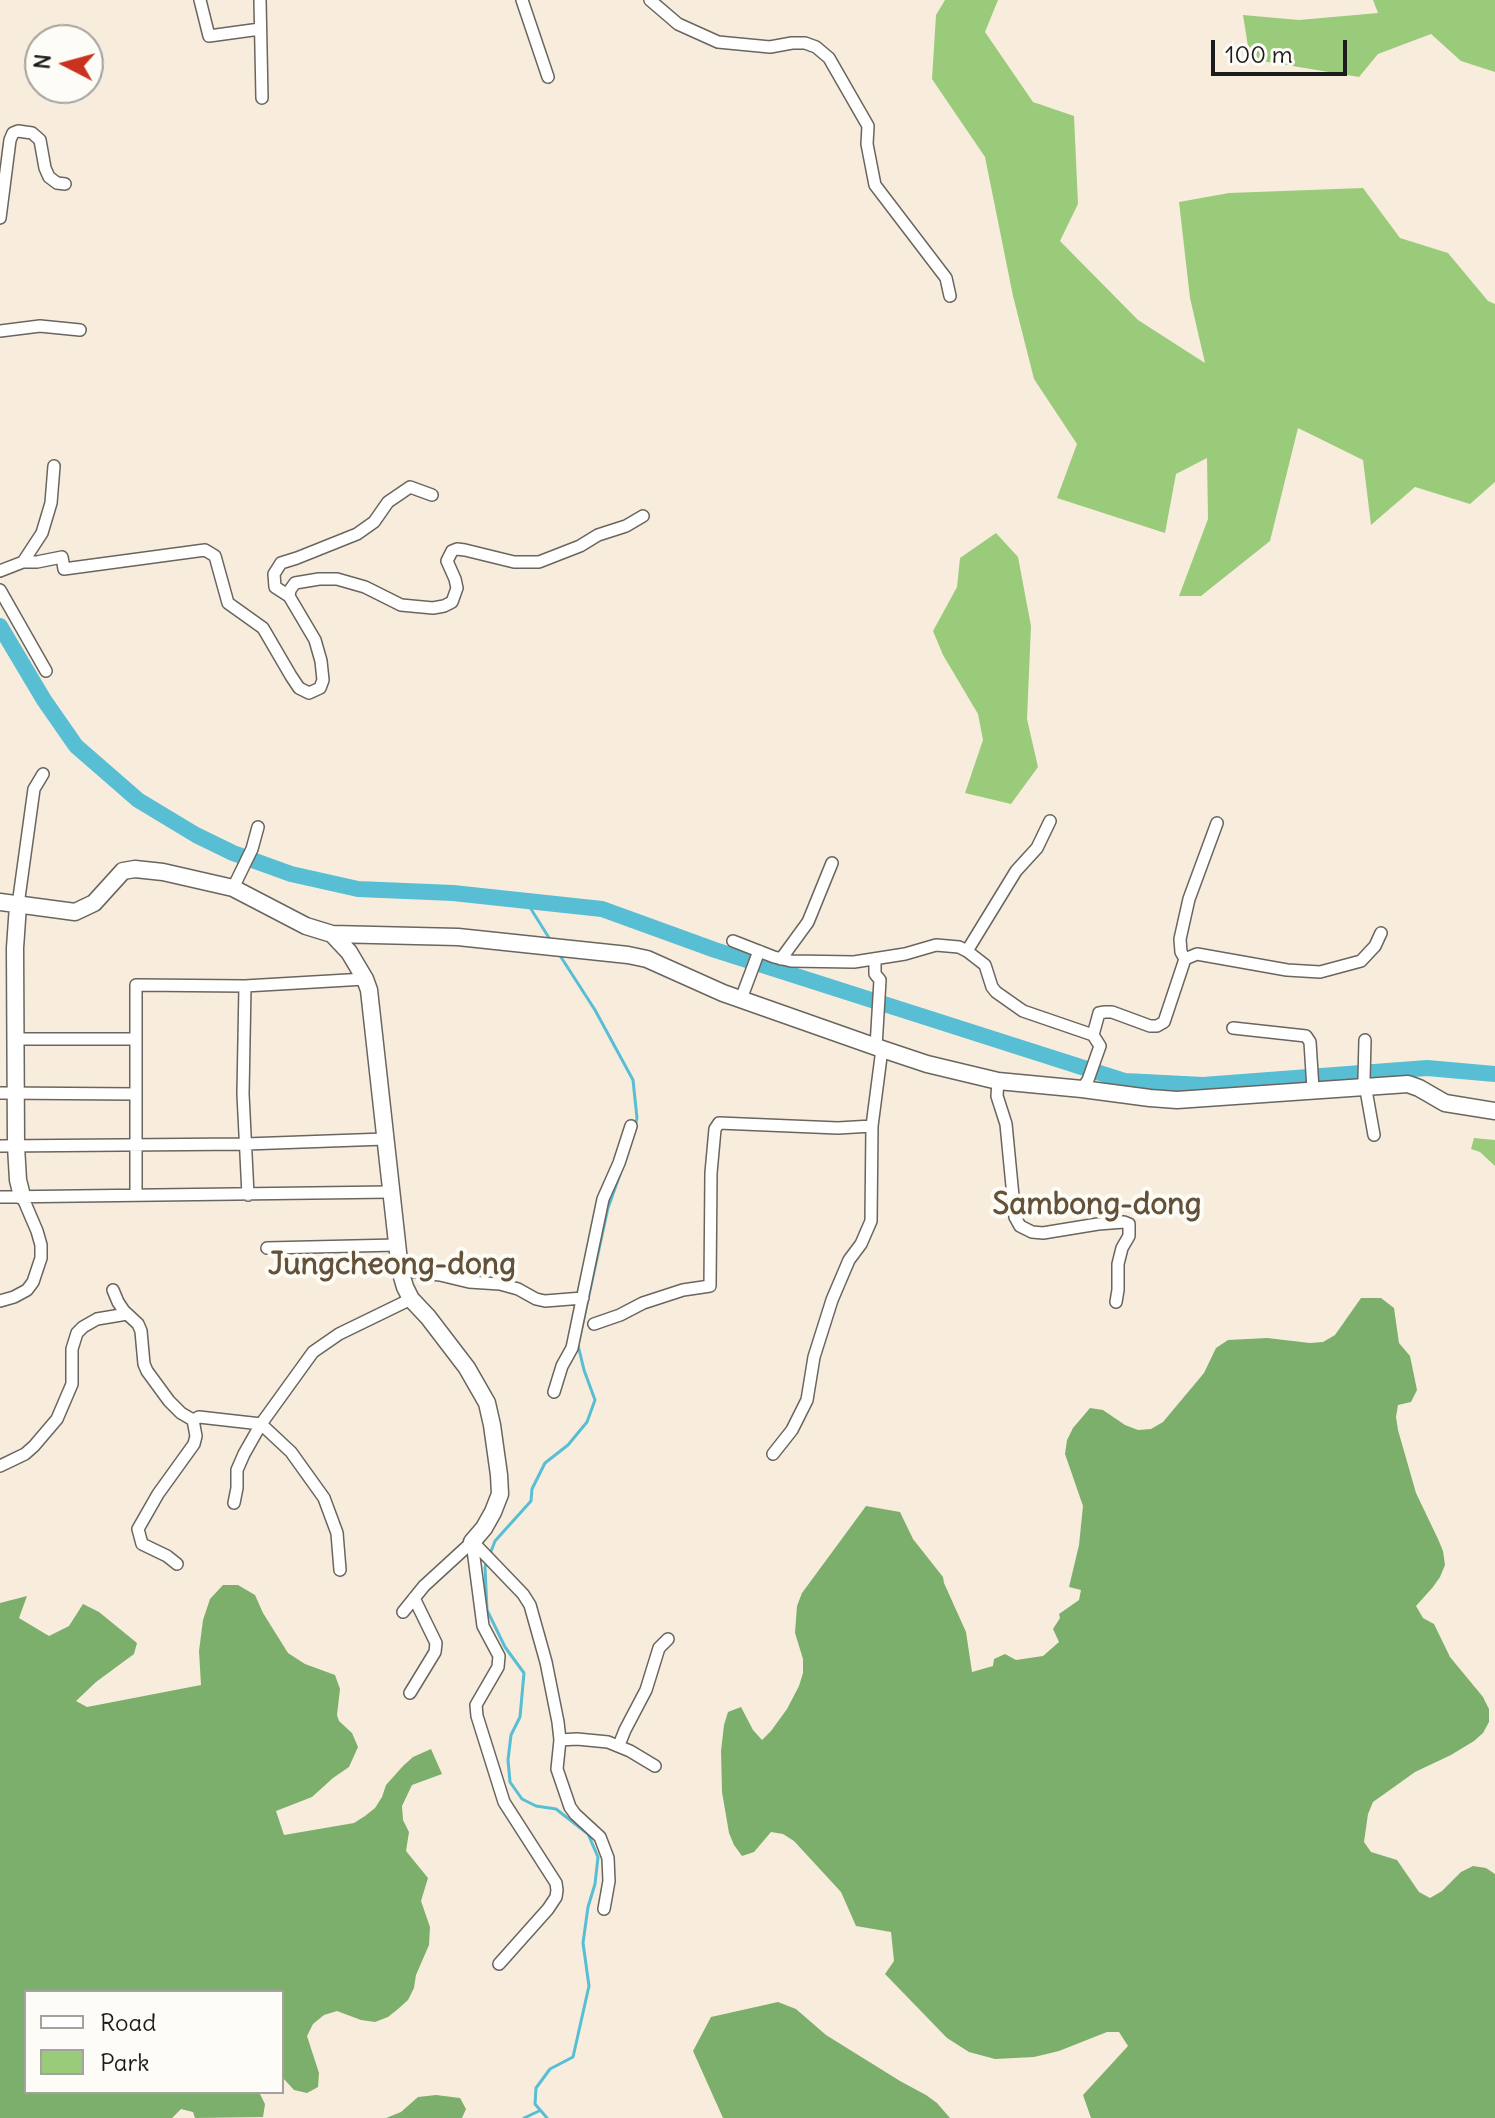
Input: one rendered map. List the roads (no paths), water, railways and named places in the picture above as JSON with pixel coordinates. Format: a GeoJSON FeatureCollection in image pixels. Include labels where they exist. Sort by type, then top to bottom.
{"type":"FeatureCollection","features":[{"type":"Feature","properties":{"kind":"main road"},"geometry":{"type":"LineString","coordinates":[[0,902],[66,912],[83,909],[94,903],[123,871],[163,872],[233,888],[306,926],[332,934],[458,937],[647,959],[741,999],[879,1048],[927,1064],[998,1081],[1085,1084],[1150,1098],[1177,1100],[1365,1083],[1408,1084],[1445,1103],[1495,1111]]}},
{"type":"Feature","properties":{"kind":"main road"},"geometry":{"type":"LineString","coordinates":[[18,905],[16,1039],[8,1093],[8,1146],[22,1196]]}},
{"type":"Feature","properties":{"kind":"main road"},"geometry":{"type":"LineString","coordinates":[[332,934],[349,952],[365,979],[372,1008],[397,1245],[405,1287],[411,1299],[467,1368],[487,1403],[500,1494],[484,1528],[472,1542]]}},
{"type":"Feature","properties":{"kind":"street"},"geometry":{"type":"LineString","coordinates":[[200,0],[209,36],[260,29]]}},
{"type":"Feature","properties":{"kind":"street"},"geometry":{"type":"LineString","coordinates":[[260,0],[262,98]]}},
{"type":"Feature","properties":{"kind":"street"},"geometry":{"type":"LineString","coordinates":[[522,0],[548,77]]}},
{"type":"Feature","properties":{"kind":"street"},"geometry":{"type":"LineString","coordinates":[[650,0],[678,24],[718,42],[770,47],[805,43],[816,47],[829,58],[868,126],[867,144],[875,185],[946,278],[950,296]]}},
{"type":"Feature","properties":{"kind":"street"},"geometry":{"type":"LineString","coordinates":[[0,218],[13,133],[32,133],[40,140],[49,177],[65,184]]}},
{"type":"Feature","properties":{"kind":"street"},"geometry":{"type":"LineString","coordinates":[[0,331],[40,326],[80,330]]}},
{"type":"Feature","properties":{"kind":"street"},"geometry":{"type":"LineString","coordinates":[[23,562],[42,533],[47,518],[54,466]]}},
{"type":"Feature","properties":{"kind":"street"},"geometry":{"type":"LineString","coordinates":[[0,571],[23,562],[62,557],[64,569],[205,550],[215,556],[228,603],[263,628],[299,688],[309,693],[320,688],[323,680],[315,640],[289,596],[275,587],[274,574],[281,563],[357,534],[374,522],[388,502],[410,487],[432,495]]}},
{"type":"Feature","properties":{"kind":"street"},"geometry":{"type":"LineString","coordinates":[[289,596],[295,583],[337,579],[365,587],[401,605],[444,606],[452,602],[457,588],[447,561],[452,551],[465,550],[514,562],[539,562],[643,516]]}},
{"type":"Feature","properties":{"kind":"street"},"geometry":{"type":"LineString","coordinates":[[0,590],[46,671]]}},
{"type":"Feature","properties":{"kind":"street"},"geometry":{"type":"LineString","coordinates":[[18,905],[34,789],[43,774]]}},
{"type":"Feature","properties":{"kind":"street"},"geometry":{"type":"LineString","coordinates":[[967,951],[1016,871],[1037,848],[1050,821]]}},
{"type":"Feature","properties":{"kind":"street"},"geometry":{"type":"LineString","coordinates":[[1093,1035],[1099,1013],[1112,1012],[1150,1026],[1164,1022],[1185,959],[1180,939],[1189,899],[1217,823]]}},
{"type":"Feature","properties":{"kind":"street"},"geometry":{"type":"LineString","coordinates":[[233,888],[252,849],[258,827]]}},
{"type":"Feature","properties":{"kind":"street"},"geometry":{"type":"LineString","coordinates":[[781,959],[808,922],[832,863]]}},
{"type":"Feature","properties":{"kind":"street"},"geometry":{"type":"LineString","coordinates":[[1185,959],[1197,954],[1287,970],[1320,972],[1361,961],[1375,946],[1381,933]]}},
{"type":"Feature","properties":{"kind":"street"},"geometry":{"type":"LineString","coordinates":[[733,941],[781,959],[854,962],[936,945],[949,945],[967,951],[985,965],[996,992],[1023,1011],[1093,1035],[1100,1046],[1085,1084]]}},
{"type":"Feature","properties":{"kind":"street"},"geometry":{"type":"LineString","coordinates":[[741,999],[758,952]]}},
{"type":"Feature","properties":{"kind":"street"},"geometry":{"type":"LineString","coordinates":[[773,1454],[792,1430],[807,1400],[814,1357],[832,1300],[849,1260],[861,1244],[871,1221],[872,1126],[879,1048],[880,980],[875,974],[875,959]]}},
{"type":"Feature","properties":{"kind":"street"},"geometry":{"type":"LineString","coordinates":[[136,1194],[136,985],[245,986],[365,979]]}},
{"type":"Feature","properties":{"kind":"street"},"geometry":{"type":"LineString","coordinates":[[245,986],[243,1094],[248,1195]]}},
{"type":"Feature","properties":{"kind":"street"},"geometry":{"type":"LineString","coordinates":[[1233,1028],[1306,1036],[1310,1042],[1313,1087]]}},
{"type":"Feature","properties":{"kind":"street"},"geometry":{"type":"LineString","coordinates":[[16,1039],[136,1039]]}},
{"type":"Feature","properties":{"kind":"street"},"geometry":{"type":"LineString","coordinates":[[1365,1040],[1363,1063],[1374,1135]]}},
{"type":"Feature","properties":{"kind":"street"},"geometry":{"type":"LineString","coordinates":[[998,1081],[997,1096],[1006,1124],[1015,1217],[1026,1230],[1043,1233],[1098,1224],[1129,1224],[1129,1236],[1118,1264],[1116,1302]]}},
{"type":"Feature","properties":{"kind":"street"},"geometry":{"type":"LineString","coordinates":[[8,1093],[136,1094]]}},
{"type":"Feature","properties":{"kind":"street"},"geometry":{"type":"LineString","coordinates":[[594,1324],[670,1294],[710,1286],[711,1173],[715,1129],[719,1123],[838,1128],[872,1126]]}},
{"type":"Feature","properties":{"kind":"street"},"geometry":{"type":"LineString","coordinates":[[554,1392],[562,1366],[572,1348],[603,1199],[631,1126]]}},
{"type":"Feature","properties":{"kind":"street"},"geometry":{"type":"LineString","coordinates":[[8,1146],[246,1144],[385,1139]]}},
{"type":"Feature","properties":{"kind":"street"},"geometry":{"type":"LineString","coordinates":[[0,1197],[391,1192]]}},
{"type":"Feature","properties":{"kind":"street"},"geometry":{"type":"LineString","coordinates":[[0,1301],[27,1290],[41,1258],[37,1231],[22,1196]]}},
{"type":"Feature","properties":{"kind":"street"},"geometry":{"type":"LineString","coordinates":[[267,1248],[397,1245]]}},
{"type":"Feature","properties":{"kind":"street"},"geometry":{"type":"LineString","coordinates":[[400,1270],[500,1284],[545,1301],[583,1298]]}},
{"type":"Feature","properties":{"kind":"street"},"geometry":{"type":"LineString","coordinates":[[113,1290],[118,1302],[141,1331],[147,1371],[169,1401],[193,1420],[194,1444],[158,1494],[138,1529],[142,1544],[177,1564]]}},
{"type":"Feature","properties":{"kind":"street"},"geometry":{"type":"LineString","coordinates":[[234,1503],[237,1470],[261,1424],[313,1352],[339,1334],[411,1299]]}},
{"type":"Feature","properties":{"kind":"street"},"geometry":{"type":"LineString","coordinates":[[0,1466],[25,1454],[57,1419],[72,1384],[72,1349],[77,1333],[97,1319],[127,1314]]}},
{"type":"Feature","properties":{"kind":"street"},"geometry":{"type":"LineString","coordinates":[[193,1420],[199,1417],[261,1424],[291,1452],[324,1498],[337,1533],[340,1570]]}},
{"type":"Feature","properties":{"kind":"street"},"geometry":{"type":"LineString","coordinates":[[472,1542],[530,1605],[558,1722],[557,1769],[570,1807],[600,1837],[608,1858],[609,1881],[604,1909]]}},
{"type":"Feature","properties":{"kind":"street"},"geometry":{"type":"LineString","coordinates":[[403,1612],[424,1586],[472,1542]]}},
{"type":"Feature","properties":{"kind":"street"},"geometry":{"type":"LineString","coordinates":[[472,1542],[483,1626],[499,1656],[498,1667],[476,1705],[477,1716],[504,1802],[556,1883],[557,1890],[548,1909],[499,1964]]}},
{"type":"Feature","properties":{"kind":"street"},"geometry":{"type":"LineString","coordinates":[[410,1693],[435,1652],[436,1643],[414,1598]]}},
{"type":"Feature","properties":{"kind":"street"},"geometry":{"type":"LineString","coordinates":[[619,1745],[651,1677],[659,1648],[668,1639]]}},
{"type":"Feature","properties":{"kind":"street"},"geometry":{"type":"LineString","coordinates":[[560,1740],[577,1739],[619,1745],[655,1766]]}},
{"type":"Feature","properties":{"kind":"waterway"},"geometry":{"type":"LineString","coordinates":[[0,626],[44,700],[76,746],[138,800],[233,853],[291,874],[358,889],[453,893],[602,909],[715,950],[1125,1081],[1203,1085],[1427,1068],[1495,1074]]}},
{"type":"Feature","properties":{"kind":"waterway"},"geometry":{"type":"LineString","coordinates":[[526,901],[551,941]]}},
{"type":"Feature","properties":{"kind":"waterway"},"geometry":{"type":"LineString","coordinates":[[559,954],[595,1010],[633,1080],[635,1126]]}},
{"type":"Feature","properties":{"kind":"waterway"},"geometry":{"type":"LineString","coordinates":[[490,1554],[495,1541],[531,1501],[532,1489],[545,1463],[568,1445],[587,1422],[595,1400],[578,1345],[608,1208],[628,1152]]}},
{"type":"Feature","properties":{"kind":"waterway"},"geometry":{"type":"LineString","coordinates":[[487,1561],[487,1610],[505,1647],[524,1673],[520,1717],[511,1735],[508,1760],[510,1782],[522,1799],[536,1806],[556,1809],[588,1834],[598,1857],[583,1943],[589,1986],[573,2057],[550,2069],[536,2088],[535,2104],[547,2118]]}},
{"type":"Feature","properties":{"kind":"waterway"},"geometry":{"type":"LineString","coordinates":[[524,2118],[539,2111]]}},
{"type":"Feature","properties":{"kind":"district","name":"Sambong-dong"},"geometry":{"type":"Point","coordinates":[1097,1205]}},
{"type":"Feature","properties":{"kind":"district","name":"Jungcheong-dong"},"geometry":{"type":"Point","coordinates":[392,1265]}}]}
